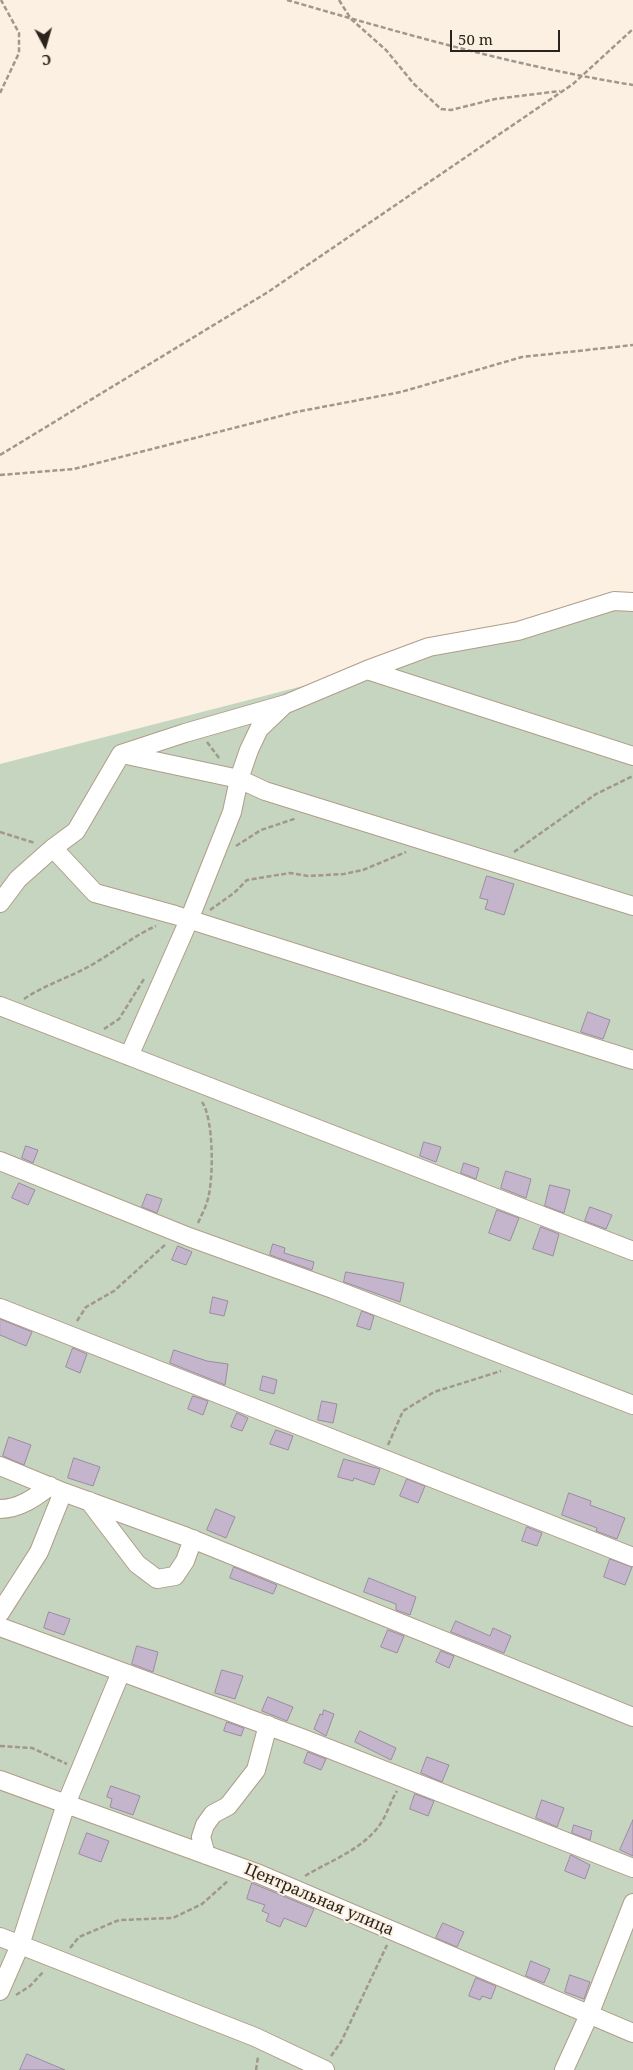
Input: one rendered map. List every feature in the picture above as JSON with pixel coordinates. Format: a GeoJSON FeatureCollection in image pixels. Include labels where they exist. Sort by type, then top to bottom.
{"type":"FeatureCollection","features":[{"type":"Feature","properties":{"kind":"street"},"geometry":{"type":"LineString","coordinates":[[0,903],[18,880],[53,848],[76,831],[121,754],[198,729],[286,704],[367,670],[429,647],[518,631],[614,601],[633,602]]}},
{"type":"Feature","properties":{"kind":"street"},"geometry":{"type":"LineString","coordinates":[[367,670],[633,756]]}},
{"type":"Feature","properties":{"kind":"street"},"geometry":{"type":"LineString","coordinates":[[129,1056],[182,918],[232,812],[239,779],[259,729],[286,704]]}},
{"type":"Feature","properties":{"kind":"street"},"geometry":{"type":"LineString","coordinates":[[121,754],[239,779],[265,792],[633,906]]}},
{"type":"Feature","properties":{"kind":"street"},"geometry":{"type":"LineString","coordinates":[[53,848],[95,893],[182,918],[633,1060]]}},
{"type":"Feature","properties":{"kind":"street"},"geometry":{"type":"LineString","coordinates":[[2,1007],[633,1252]]}},
{"type":"Feature","properties":{"kind":"street"},"geometry":{"type":"LineString","coordinates":[[0,1161],[182,1234],[333,1289],[633,1405]]}},
{"type":"Feature","properties":{"kind":"street"},"geometry":{"type":"LineString","coordinates":[[0,1308],[633,1557]]}},
{"type":"Feature","properties":{"kind":"street"},"geometry":{"type":"LineString","coordinates":[[0,1466],[193,1540],[633,1716]]}},
{"type":"Feature","properties":{"kind":"street"},"geometry":{"type":"LineString","coordinates":[[0,1508],[6,1509],[56,1489]]}},
{"type":"Feature","properties":{"kind":"street"},"geometry":{"type":"LineString","coordinates":[[0,1613],[40,1552],[56,1489]]}},
{"type":"Feature","properties":{"kind":"street"},"geometry":{"type":"LineString","coordinates":[[89,1501],[137,1564],[157,1579],[175,1576],[185,1561],[193,1540]]}},
{"type":"Feature","properties":{"kind":"street"},"geometry":{"type":"LineString","coordinates":[[0,1627],[410,1780],[633,1868]]}},
{"type":"Feature","properties":{"kind":"street"},"geometry":{"type":"LineString","coordinates":[[5,1994],[66,1804],[121,1672]]}},
{"type":"Feature","properties":{"kind":"street"},"geometry":{"type":"LineString","coordinates":[[206,1855],[201,1836],[205,1825],[213,1814],[228,1806],[256,1770],[268,1726]]}},
{"type":"Feature","properties":{"kind":"street","name":"Центральная улица"},"geometry":{"type":"LineString","coordinates":[[0,1780],[286,1885],[633,2033]]}},
{"type":"Feature","properties":{"kind":"street"},"geometry":{"type":"LineString","coordinates":[[564,2070],[589,2015],[633,1903]]}},
{"type":"Feature","properties":{"kind":"street"},"geometry":{"type":"LineString","coordinates":[[0,1937],[59,1962],[256,2037],[323,2069]]}},
{"type":"Feature","properties":{"kind":"path"},"geometry":{"type":"LineString","coordinates":[[0,93],[20,53],[19,33],[1,0]]}},
{"type":"Feature","properties":{"kind":"path"},"geometry":{"type":"LineString","coordinates":[[287,0],[457,49],[580,76],[633,85]]}},
{"type":"Feature","properties":{"kind":"path"},"geometry":{"type":"LineString","coordinates":[[339,0],[351,18],[386,50],[414,84],[441,109],[451,110],[495,98],[562,91]]}},
{"type":"Feature","properties":{"kind":"path"},"geometry":{"type":"LineString","coordinates":[[0,455],[268,292],[562,91],[633,29]]}},
{"type":"Feature","properties":{"kind":"path"},"geometry":{"type":"LineString","coordinates":[[0,475],[74,469],[296,412],[401,392],[522,357],[633,345]]}},
{"type":"Feature","properties":{"kind":"path"},"geometry":{"type":"LineString","coordinates":[[198,729],[222,762],[239,779]]}},
{"type":"Feature","properties":{"kind":"path"},"geometry":{"type":"LineString","coordinates":[[500,865],[525,843],[596,794],[633,776]]}},
{"type":"Feature","properties":{"kind":"path"},"geometry":{"type":"LineString","coordinates":[[233,848],[261,830],[299,818]]}},
{"type":"Feature","properties":{"kind":"path"},"geometry":{"type":"LineString","coordinates":[[0,832],[53,848]]}},
{"type":"Feature","properties":{"kind":"path"},"geometry":{"type":"LineString","coordinates":[[2,1007],[22,1001],[39,989],[56,984],[88,968],[139,934],[214,908],[247,880],[290,873],[308,876],[363,870],[397,857],[421,840]]}},
{"type":"Feature","properties":{"kind":"path"},"geometry":{"type":"LineString","coordinates":[[77,1036],[98,1034],[119,1019],[149,971]]}},
{"type":"Feature","properties":{"kind":"path"},"geometry":{"type":"LineString","coordinates":[[69,1335],[86,1307],[114,1291],[164,1246],[198,1224],[208,1200],[211,1132],[205,1106],[200,1099]]}},
{"type":"Feature","properties":{"kind":"path"},"geometry":{"type":"LineString","coordinates":[[382,1458],[403,1411],[434,1392],[496,1373],[519,1362]]}},
{"type":"Feature","properties":{"kind":"path"},"geometry":{"type":"LineString","coordinates":[[0,1746],[32,1748],[80,1770]]}},
{"type":"Feature","properties":{"kind":"path"},"geometry":{"type":"LineString","coordinates":[[286,1885],[352,1851],[367,1839],[385,1816],[395,1792],[401,1785],[410,1780]]}},
{"type":"Feature","properties":{"kind":"path"},"geometry":{"type":"LineString","coordinates":[[5,1994],[30,1986],[49,1966],[59,1962],[79,1937],[119,1920],[173,1918],[202,1904],[243,1868]]}},
{"type":"Feature","properties":{"kind":"path"},"geometry":{"type":"LineString","coordinates":[[323,2069],[341,2042],[348,2023],[366,1993],[388,1943],[390,1930]]}},
{"type":"Feature","properties":{"kind":"green space"},"geometry":{"type":"Polygon","coordinates":[[[633,601],[633,2070],[0,2070],[0,764],[633,601]]]}},
{"type":"Feature","properties":{"kind":"building"},"geometry":{"type":"Polygon","coordinates":[[[487,876],[514,884],[504,915],[485,909],[488,900],[480,898],[487,876]]]}},
{"type":"Feature","properties":{"kind":"building"},"geometry":{"type":"Polygon","coordinates":[[[588,1012],[610,1020],[603,1039],[581,1032],[588,1012]]]}},
{"type":"Feature","properties":{"kind":"building"},"geometry":{"type":"Polygon","coordinates":[[[424,1142],[441,1147],[436,1162],[420,1156],[424,1142]]]}},
{"type":"Feature","properties":{"kind":"building"},"geometry":{"type":"Polygon","coordinates":[[[26,1146],[38,1150],[33,1163],[22,1158],[26,1146]]]}},
{"type":"Feature","properties":{"kind":"building"},"geometry":{"type":"Polygon","coordinates":[[[464,1163],[479,1168],[476,1179],[461,1173],[464,1163]]]}},
{"type":"Feature","properties":{"kind":"building"},"geometry":{"type":"Polygon","coordinates":[[[506,1171],[531,1179],[526,1198],[501,1188],[506,1171]]]}},
{"type":"Feature","properties":{"kind":"building"},"geometry":{"type":"Polygon","coordinates":[[[19,1183],[35,1190],[28,1205],[12,1198],[19,1183]]]}},
{"type":"Feature","properties":{"kind":"building"},"geometry":{"type":"Polygon","coordinates":[[[550,1185],[570,1190],[564,1213],[545,1206],[550,1185]]]}},
{"type":"Feature","properties":{"kind":"building"},"geometry":{"type":"Polygon","coordinates":[[[147,1194],[162,1199],[157,1213],[142,1207],[147,1194]]]}},
{"type":"Feature","properties":{"kind":"building"},"geometry":{"type":"Polygon","coordinates":[[[590,1207],[612,1215],[606,1229],[585,1221],[590,1207]]]}},
{"type":"Feature","properties":{"kind":"building"},"geometry":{"type":"Polygon","coordinates":[[[497,1210],[519,1218],[510,1241],[489,1233],[497,1210]]]}},
{"type":"Feature","properties":{"kind":"building"},"geometry":{"type":"Polygon","coordinates":[[[541,1227],[559,1234],[553,1256],[533,1249],[541,1227]]]}},
{"type":"Feature","properties":{"kind":"building"},"geometry":{"type":"Polygon","coordinates":[[[273,1244],[285,1248],[284,1253],[314,1262],[312,1270],[270,1255],[273,1244]]]}},
{"type":"Feature","properties":{"kind":"building"},"geometry":{"type":"Polygon","coordinates":[[[178,1246],[192,1252],[186,1265],[172,1260],[178,1246]]]}},
{"type":"Feature","properties":{"kind":"building"},"geometry":{"type":"Polygon","coordinates":[[[346,1272],[404,1283],[400,1302],[344,1282],[346,1272]]]}},
{"type":"Feature","properties":{"kind":"building"},"geometry":{"type":"Polygon","coordinates":[[[213,1297],[228,1301],[224,1316],[210,1313],[213,1297]]]}},
{"type":"Feature","properties":{"kind":"building"},"geometry":{"type":"Polygon","coordinates":[[[362,1311],[374,1316],[370,1330],[357,1326],[362,1311]]]}},
{"type":"Feature","properties":{"kind":"building"},"geometry":{"type":"Polygon","coordinates":[[[0,1319],[32,1332],[26,1346],[0,1335],[0,1319]]]}},
{"type":"Feature","properties":{"kind":"building"},"geometry":{"type":"Polygon","coordinates":[[[73,1348],[87,1354],[80,1373],[66,1367],[73,1348]]]}},
{"type":"Feature","properties":{"kind":"building"},"geometry":{"type":"Polygon","coordinates":[[[174,1350],[207,1361],[228,1364],[225,1385],[170,1363],[174,1350]]]}},
{"type":"Feature","properties":{"kind":"building"},"geometry":{"type":"Polygon","coordinates":[[[263,1376],[277,1380],[274,1394],[260,1390],[263,1376]]]}},
{"type":"Feature","properties":{"kind":"building"},"geometry":{"type":"Polygon","coordinates":[[[193,1396],[208,1401],[203,1415],[188,1409],[193,1396]]]}},
{"type":"Feature","properties":{"kind":"building"},"geometry":{"type":"Polygon","coordinates":[[[322,1401],[337,1404],[333,1423],[318,1420],[322,1401]]]}},
{"type":"Feature","properties":{"kind":"building"},"geometry":{"type":"Polygon","coordinates":[[[237,1413],[248,1418],[242,1431],[231,1427],[237,1413]]]}},
{"type":"Feature","properties":{"kind":"building"},"geometry":{"type":"Polygon","coordinates":[[[276,1430],[293,1436],[288,1450],[270,1444],[276,1430]]]}},
{"type":"Feature","properties":{"kind":"building"},"geometry":{"type":"Polygon","coordinates":[[[9,1437],[31,1445],[24,1465],[3,1456],[9,1437]]]}},
{"type":"Feature","properties":{"kind":"building"},"geometry":{"type":"Polygon","coordinates":[[[74,1458],[100,1467],[93,1486],[68,1478],[74,1458]]]}},
{"type":"Feature","properties":{"kind":"building"},"geometry":{"type":"Polygon","coordinates":[[[344,1459],[380,1469],[374,1485],[354,1478],[353,1481],[338,1477],[344,1459]]]}},
{"type":"Feature","properties":{"kind":"building"},"geometry":{"type":"Polygon","coordinates":[[[407,1479],[425,1486],[418,1503],[400,1496],[407,1479]]]}},
{"type":"Feature","properties":{"kind":"building"},"geometry":{"type":"Polygon","coordinates":[[[569,1493],[591,1501],[590,1505],[625,1518],[617,1539],[596,1531],[597,1528],[562,1515],[569,1493]]]}},
{"type":"Feature","properties":{"kind":"building"},"geometry":{"type":"Polygon","coordinates":[[[216,1509],[235,1517],[226,1538],[207,1530],[216,1509]]]}},
{"type":"Feature","properties":{"kind":"building"},"geometry":{"type":"Polygon","coordinates":[[[527,1527],[542,1533],[537,1546],[522,1541],[527,1527]]]}},
{"type":"Feature","properties":{"kind":"building"},"geometry":{"type":"Polygon","coordinates":[[[610,1559],[632,1567],[625,1585],[604,1577],[610,1559]]]}},
{"type":"Feature","properties":{"kind":"building"},"geometry":{"type":"Polygon","coordinates":[[[234,1567],[277,1585],[273,1594],[230,1578],[234,1567]]]}},
{"type":"Feature","properties":{"kind":"building"},"geometry":{"type":"Polygon","coordinates":[[[369,1578],[416,1597],[410,1615],[396,1610],[396,1604],[364,1592],[369,1578]]]}},
{"type":"Feature","properties":{"kind":"building"},"geometry":{"type":"Polygon","coordinates":[[[49,1612],[70,1619],[64,1635],[44,1628],[49,1612]]]}},
{"type":"Feature","properties":{"kind":"building"},"geometry":{"type":"Polygon","coordinates":[[[456,1621],[490,1636],[493,1628],[511,1636],[504,1653],[451,1632],[456,1621]]]}},
{"type":"Feature","properties":{"kind":"building"},"geometry":{"type":"Polygon","coordinates":[[[388,1630],[404,1636],[397,1653],[381,1647],[388,1630]]]}},
{"type":"Feature","properties":{"kind":"building"},"geometry":{"type":"Polygon","coordinates":[[[137,1646],[158,1652],[153,1672],[132,1664],[137,1646]]]}},
{"type":"Feature","properties":{"kind":"building"},"geometry":{"type":"Polygon","coordinates":[[[441,1651],[454,1656],[449,1668],[436,1662],[441,1651]]]}},
{"type":"Feature","properties":{"kind":"building"},"geometry":{"type":"Polygon","coordinates":[[[222,1670],[243,1676],[235,1699],[215,1693],[222,1670]]]}},
{"type":"Feature","properties":{"kind":"building"},"geometry":{"type":"Polygon","coordinates":[[[268,1697],[293,1707],[287,1721],[262,1711],[268,1697]]]}},
{"type":"Feature","properties":{"kind":"building"},"geometry":{"type":"Polygon","coordinates":[[[324,1710],[334,1714],[326,1736],[314,1729],[320,1714],[322,1715],[324,1710]]]}},
{"type":"Feature","properties":{"kind":"building"},"geometry":{"type":"Polygon","coordinates":[[[227,1722],[244,1728],[241,1736],[224,1731],[227,1722]]]}},
{"type":"Feature","properties":{"kind":"building"},"geometry":{"type":"Polygon","coordinates":[[[360,1731],[396,1748],[391,1760],[355,1742],[360,1731]]]}},
{"type":"Feature","properties":{"kind":"building"},"geometry":{"type":"Polygon","coordinates":[[[308,1752],[326,1759],[321,1770],[304,1763],[308,1752]]]}},
{"type":"Feature","properties":{"kind":"building"},"geometry":{"type":"Polygon","coordinates":[[[427,1757],[449,1765],[442,1782],[421,1773],[427,1757]]]}},
{"type":"Feature","properties":{"kind":"building"},"geometry":{"type":"Polygon","coordinates":[[[111,1786],[140,1796],[133,1815],[110,1807],[112,1799],[107,1797],[111,1786]]]}},
{"type":"Feature","properties":{"kind":"building"},"geometry":{"type":"Polygon","coordinates":[[[415,1794],[434,1801],[428,1816],[410,1809],[415,1794]]]}},
{"type":"Feature","properties":{"kind":"building"},"geometry":{"type":"Polygon","coordinates":[[[542,1800],[564,1808],[557,1827],[536,1818],[542,1800]]]}},
{"type":"Feature","properties":{"kind":"building"},"geometry":{"type":"Polygon","coordinates":[[[633,1820],[633,1856],[620,1850],[633,1820]]]}},
{"type":"Feature","properties":{"kind":"building"},"geometry":{"type":"Polygon","coordinates":[[[574,1825],[592,1831],[590,1840],[572,1833],[574,1825]]]}},
{"type":"Feature","properties":{"kind":"building"},"geometry":{"type":"Polygon","coordinates":[[[87,1833],[109,1841],[101,1862],[79,1854],[87,1833]]]}},
{"type":"Feature","properties":{"kind":"building"},"geometry":{"type":"Polygon","coordinates":[[[571,1855],[590,1865],[585,1879],[565,1871],[571,1855]]]}},
{"type":"Feature","properties":{"kind":"building"},"geometry":{"type":"Polygon","coordinates":[[[252,1883],[314,1909],[306,1927],[284,1918],[280,1927],[266,1921],[269,1914],[262,1911],[265,1905],[247,1899],[252,1883]]]}},
{"type":"Feature","properties":{"kind":"building"},"geometry":{"type":"Polygon","coordinates":[[[443,1923],[464,1932],[457,1947],[436,1938],[443,1923]]]}},
{"type":"Feature","properties":{"kind":"building"},"geometry":{"type":"Polygon","coordinates":[[[531,1961],[550,1969],[544,1983],[526,1976],[531,1961]]]}},
{"type":"Feature","properties":{"kind":"building"},"geometry":{"type":"Polygon","coordinates":[[[570,1975],[590,1982],[584,1999],[565,1992],[570,1975]]]}},
{"type":"Feature","properties":{"kind":"building"},"geometry":{"type":"Polygon","coordinates":[[[476,1978],[496,1986],[491,1999],[482,1996],[480,2000],[469,1996],[476,1978]]]}},
{"type":"Feature","properties":{"kind":"building"},"geometry":{"type":"Polygon","coordinates":[[[27,2054],[65,2070],[20,2070],[27,2054]]]}}]}
